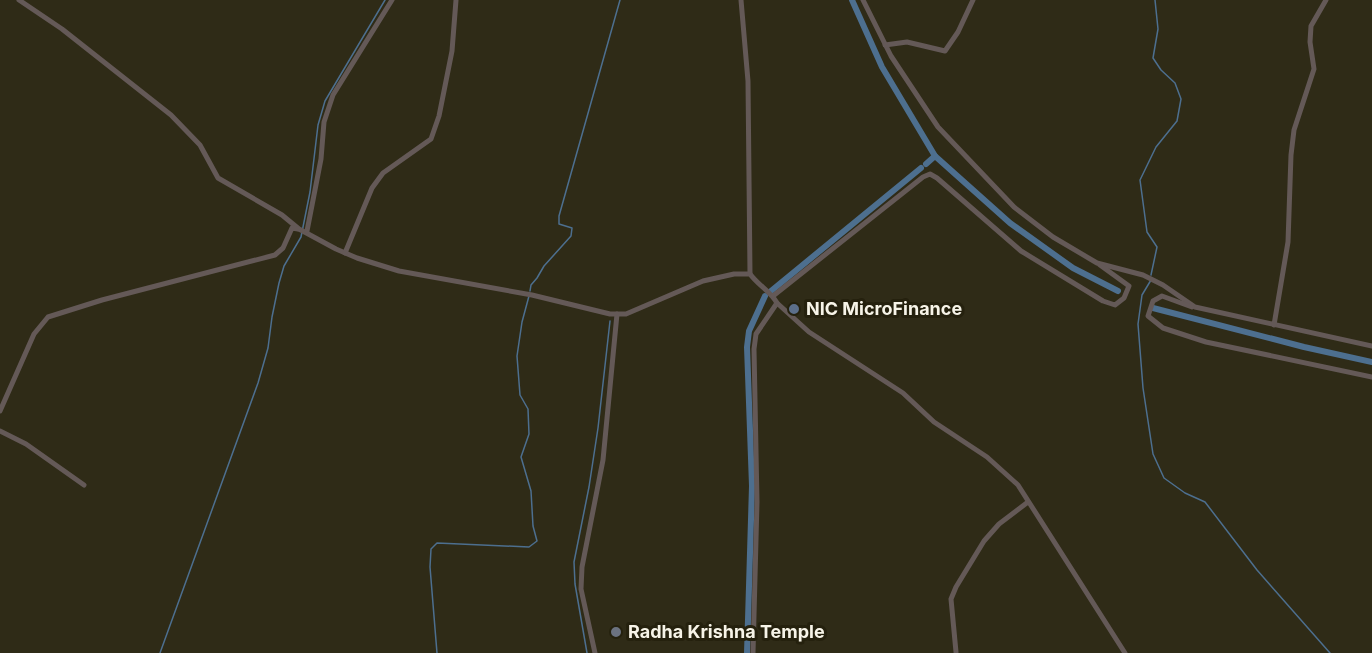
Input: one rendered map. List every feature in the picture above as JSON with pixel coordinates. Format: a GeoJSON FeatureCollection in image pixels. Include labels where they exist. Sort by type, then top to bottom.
{"type":"FeatureCollection","features":[{"type":"Feature","properties":{"kind":"street"},"geometry":{"type":"LineString","coordinates":[[19,0],[62,29],[171,115],[200,145],[218,178],[282,214],[299,229]]}},
{"type":"Feature","properties":{"kind":"street"},"geometry":{"type":"LineString","coordinates":[[307,231],[321,159],[324,122],[333,95],[392,0]]}},
{"type":"Feature","properties":{"kind":"street"},"geometry":{"type":"LineString","coordinates":[[345,253],[372,188],[383,173],[431,139],[439,116],[452,51],[456,0]]}},
{"type":"Feature","properties":{"kind":"street"},"geometry":{"type":"LineString","coordinates":[[741,0],[748,81],[750,274],[757,284],[773,296],[777,303],[809,332],[896,388],[934,422],[987,457],[1018,485],[1125,653]]}},
{"type":"Feature","properties":{"kind":"street"},"geometry":{"type":"LineString","coordinates":[[773,296],[851,232],[930,174],[1021,250],[1103,301],[1115,305],[1124,298],[1129,286],[1097,263],[1053,237],[1014,207],[964,156],[938,128],[885,45],[863,0]]}},
{"type":"Feature","properties":{"kind":"street"},"geometry":{"type":"LineString","coordinates":[[885,45],[907,42],[945,51],[958,32],[973,0]]}},
{"type":"Feature","properties":{"kind":"street"},"geometry":{"type":"LineString","coordinates":[[1274,325],[1288,242],[1294,130],[1314,69],[1310,42],[1311,26],[1326,0]]}},
{"type":"Feature","properties":{"kind":"street"},"geometry":{"type":"LineString","coordinates":[[0,411],[34,334],[48,317],[102,300],[275,255],[283,248],[292,228],[307,231],[345,253],[399,271],[529,295],[610,314],[626,314],[643,308],[703,281],[734,274],[750,274]]}},
{"type":"Feature","properties":{"kind":"street"},"geometry":{"type":"LineString","coordinates":[[1097,263],[1143,274],[1195,308]]}},
{"type":"Feature","properties":{"kind":"street"},"geometry":{"type":"LineString","coordinates":[[1372,346],[1195,308],[1162,296],[1153,301],[1148,316],[1163,328],[1206,342],[1372,377]]}},
{"type":"Feature","properties":{"kind":"street"},"geometry":{"type":"LineString","coordinates":[[753,653],[757,501],[754,349],[756,334],[777,303]]}},
{"type":"Feature","properties":{"kind":"street"},"geometry":{"type":"LineString","coordinates":[[595,653],[581,589],[582,567],[603,460],[617,314]]}},
{"type":"Feature","properties":{"kind":"street"},"geometry":{"type":"LineString","coordinates":[[0,431],[26,444],[84,485]]}},
{"type":"Feature","properties":{"kind":"street"},"geometry":{"type":"LineString","coordinates":[[956,652],[951,599],[956,587],[984,541],[999,524],[1028,502]]}},
{"type":"Feature","properties":{"kind":"waterway"},"geometry":{"type":"LineString","coordinates":[[160,653],[258,383],[268,348],[272,317],[284,266],[301,237],[310,192],[318,125],[325,101],[385,0]]}},
{"type":"Feature","properties":{"kind":"waterway"},"geometry":{"type":"LineString","coordinates":[[530,291],[531,285],[544,266],[571,236],[572,228],[559,224],[559,216],[620,0]]}},
{"type":"Feature","properties":{"kind":"waterway"},"geometry":{"type":"LineString","coordinates":[[852,0],[882,67],[935,156],[1010,223],[1073,268],[1118,291]]}},
{"type":"Feature","properties":{"kind":"waterway"},"geometry":{"type":"LineString","coordinates":[[1151,275],[1157,247],[1147,232],[1140,180],[1156,147],[1177,121],[1181,99],[1175,83],[1161,70],[1153,58],[1158,29],[1155,0]]}},
{"type":"Feature","properties":{"kind":"waterway"},"geometry":{"type":"LineString","coordinates":[[926,164],[935,156]]}},
{"type":"Feature","properties":{"kind":"waterway"},"geometry":{"type":"LineString","coordinates":[[771,291],[921,168]]}},
{"type":"Feature","properties":{"kind":"waterway"},"geometry":{"type":"LineString","coordinates":[[1151,280],[1142,295],[1138,324],[1143,388],[1153,454],[1164,478],[1185,493],[1205,502],[1257,570],[1330,653]]}},
{"type":"Feature","properties":{"kind":"waterway"},"geometry":{"type":"LineString","coordinates":[[437,653],[430,567],[431,549],[437,543],[529,547],[537,541],[533,526],[531,491],[521,457],[529,434],[528,409],[520,395],[517,356],[529,296]]}},
{"type":"Feature","properties":{"kind":"waterway"},"geometry":{"type":"LineString","coordinates":[[747,653],[752,486],[747,347],[749,331],[765,296]]}},
{"type":"Feature","properties":{"kind":"waterway"},"geometry":{"type":"LineString","coordinates":[[1153,308],[1372,362]]}},
{"type":"Feature","properties":{"kind":"waterway"},"geometry":{"type":"LineString","coordinates":[[587,653],[575,584],[574,562],[598,428],[610,321]]}},
{"type":"Feature","properties":{"kind":"place","name":"NIC MicroFinance"},"geometry":{"type":"Point","coordinates":[794,309]}},
{"type":"Feature","properties":{"kind":"place","name":"Radha Krishna Temple"},"geometry":{"type":"Point","coordinates":[616,632]}}]}
